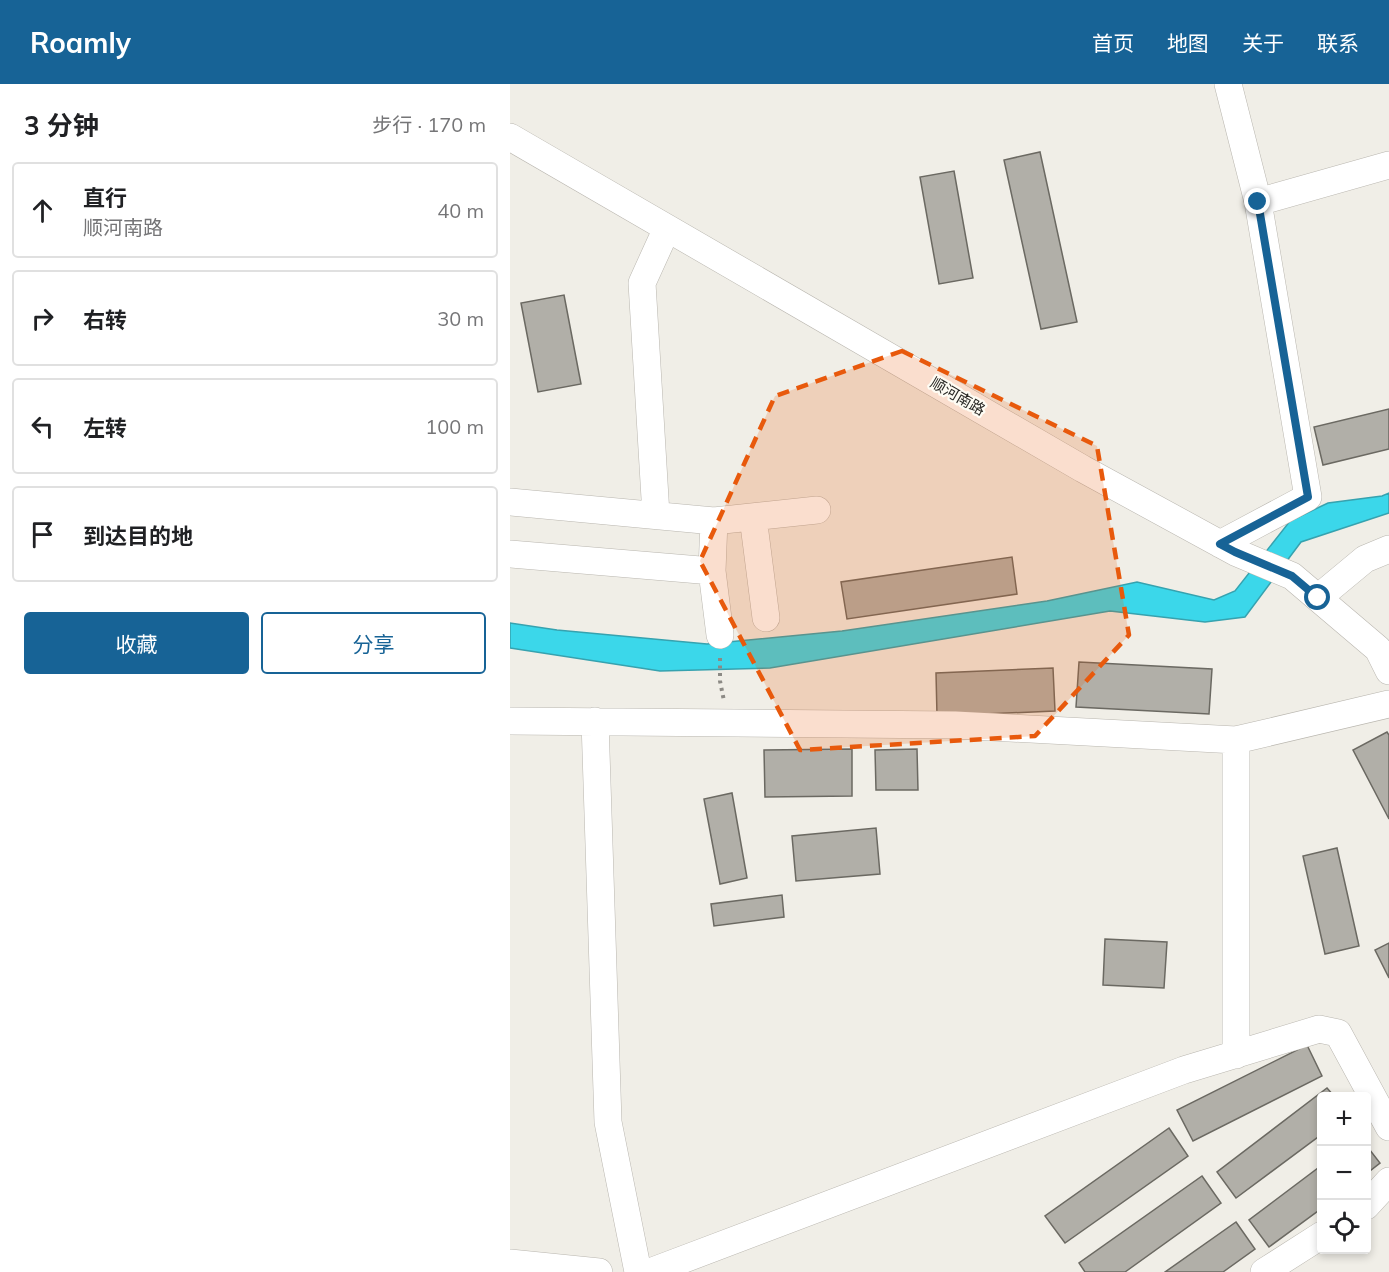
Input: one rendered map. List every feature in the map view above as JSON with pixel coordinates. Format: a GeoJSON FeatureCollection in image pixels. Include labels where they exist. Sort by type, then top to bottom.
{"type":"FeatureCollection","features":[{"type":"Feature","properties":{"kind":"street"},"geometry":{"type":"LineString","coordinates":[[1228,84],[1258,202],[1308,497],[1228,548]]}},
{"type":"Feature","properties":{"kind":"street","name":"顺河南路"},"geometry":{"type":"LineString","coordinates":[[510,137],[1083,469],[1228,548],[1292,576],[1378,649],[1389,671]]}},
{"type":"Feature","properties":{"kind":"street"},"geometry":{"type":"LineString","coordinates":[[1258,202],[1389,165]]}},
{"type":"Feature","properties":{"kind":"street"},"geometry":{"type":"LineString","coordinates":[[656,515],[642,283],[667,228]]}},
{"type":"Feature","properties":{"kind":"street"},"geometry":{"type":"LineString","coordinates":[[510,502],[714,521],[817,510]]}},
{"type":"Feature","properties":{"kind":"street"},"geometry":{"type":"LineString","coordinates":[[753,517],[766,618]]}},
{"type":"Feature","properties":{"kind":"street"},"geometry":{"type":"LineString","coordinates":[[714,521],[712,571],[720,635]]}},
{"type":"Feature","properties":{"kind":"street"},"geometry":{"type":"LineString","coordinates":[[1318,598],[1365,559],[1389,549]]}},
{"type":"Feature","properties":{"kind":"street"},"geometry":{"type":"LineString","coordinates":[[510,554],[712,571]]}},
{"type":"Feature","properties":{"kind":"street"},"geometry":{"type":"LineString","coordinates":[[510,721],[955,725],[1236,740],[1389,704]]}},
{"type":"Feature","properties":{"kind":"street"},"geometry":{"type":"LineString","coordinates":[[595,721],[608,1122],[638,1272]]}},
{"type":"Feature","properties":{"kind":"street"},"geometry":{"type":"LineString","coordinates":[[1236,740],[1236,1055]]}},
{"type":"Feature","properties":{"kind":"street"},"geometry":{"type":"LineString","coordinates":[[650,1272],[1184,1071],[1319,1029],[1338,1033],[1389,1127]]}},
{"type":"Feature","properties":{"kind":"street"},"geometry":{"type":"LineString","coordinates":[[1371,1201],[1389,1181]]}},
{"type":"Feature","properties":{"kind":"street"},"geometry":{"type":"LineString","coordinates":[[1264,1272],[1317,1238]]}},
{"type":"Feature","properties":{"kind":"street"},"geometry":{"type":"LineString","coordinates":[[510,1263],[599,1272]]}},
{"type":"Feature","properties":{"kind":"highlighted area"},"geometry":{"type":"Polygon","coordinates":[[[902,351],[1097,446],[1129,635],[1035,736],[800,750],[700,561],[775,396],[902,351]]]}},
{"type":"Feature","properties":{"kind":"water"},"geometry":{"type":"Polygon","coordinates":[[[1389,493],[1389,513],[1301,542],[1245,617],[1205,622],[1110,611],[770,668],[660,671],[510,648],[510,623],[557,630],[707,644],[842,631],[1047,601],[1137,582],[1214,600],[1235,591],[1290,521],[1328,503],[1382,496],[1389,493]]]}},
{"type":"Feature","properties":{"kind":"building"},"geometry":{"type":"Polygon","coordinates":[[[1040,152],[1077,322],[1041,329],[1004,160],[1040,152]]]}},
{"type":"Feature","properties":{"kind":"building"},"geometry":{"type":"Polygon","coordinates":[[[954,171],[973,278],[939,284],[920,177],[954,171]]]}},
{"type":"Feature","properties":{"kind":"building"},"geometry":{"type":"Polygon","coordinates":[[[564,295],[581,384],[538,392],[521,303],[564,295]]]}},
{"type":"Feature","properties":{"kind":"building"},"geometry":{"type":"Polygon","coordinates":[[[1389,409],[1389,449],[1323,465],[1314,427],[1389,409]]]}},
{"type":"Feature","properties":{"kind":"building"},"geometry":{"type":"Polygon","coordinates":[[[1012,557],[1017,594],[847,619],[841,582],[1012,557]]]}},
{"type":"Feature","properties":{"kind":"building"},"geometry":{"type":"Polygon","coordinates":[[[1079,662],[1212,669],[1209,714],[1076,707],[1079,662]]]}},
{"type":"Feature","properties":{"kind":"building"},"geometry":{"type":"Polygon","coordinates":[[[1053,668],[1055,711],[937,716],[936,673],[1053,668]]]}},
{"type":"Feature","properties":{"kind":"building"},"geometry":{"type":"Polygon","coordinates":[[[1387,732],[1389,735],[1389,819],[1353,750],[1387,732]]]}},
{"type":"Feature","properties":{"kind":"building"},"geometry":{"type":"Polygon","coordinates":[[[852,749],[852,796],[765,797],[764,750],[852,749]]]}},
{"type":"Feature","properties":{"kind":"building"},"geometry":{"type":"Polygon","coordinates":[[[917,749],[918,790],[876,790],[875,750],[917,749]]]}},
{"type":"Feature","properties":{"kind":"building"},"geometry":{"type":"Polygon","coordinates":[[[732,793],[747,878],[720,884],[704,799],[732,793]]]}},
{"type":"Feature","properties":{"kind":"building"},"geometry":{"type":"Polygon","coordinates":[[[876,828],[880,874],[796,881],[792,836],[876,828]]]}},
{"type":"Feature","properties":{"kind":"building"},"geometry":{"type":"Polygon","coordinates":[[[1337,848],[1359,946],[1325,954],[1303,856],[1337,848]]]}},
{"type":"Feature","properties":{"kind":"building"},"geometry":{"type":"Polygon","coordinates":[[[782,895],[784,917],[714,926],[711,904],[782,895]]]}},
{"type":"Feature","properties":{"kind":"building"},"geometry":{"type":"Polygon","coordinates":[[[1105,939],[1167,942],[1164,988],[1103,985],[1105,939]]]}},
{"type":"Feature","properties":{"kind":"building"},"geometry":{"type":"Polygon","coordinates":[[[1389,943],[1389,978],[1375,950],[1389,943]]]}},
{"type":"Feature","properties":{"kind":"building"},"geometry":{"type":"Polygon","coordinates":[[[1307,1045],[1322,1076],[1193,1141],[1177,1110],[1307,1045]]]}},
{"type":"Feature","properties":{"kind":"building"},"geometry":{"type":"Polygon","coordinates":[[[1317,1096],[1317,1138],[1236,1198],[1217,1172],[1317,1096]]]}},
{"type":"Feature","properties":{"kind":"building"},"geometry":{"type":"Polygon","coordinates":[[[1169,1128],[1188,1156],[1065,1243],[1045,1216],[1169,1128]]]}},
{"type":"Feature","properties":{"kind":"building"},"geometry":{"type":"Polygon","coordinates":[[[1371,1151],[1380,1163],[1371,1170],[1371,1151]]]}},
{"type":"Feature","properties":{"kind":"building"},"geometry":{"type":"Polygon","coordinates":[[[1317,1169],[1317,1212],[1269,1247],[1249,1220],[1317,1169]]]}},
{"type":"Feature","properties":{"kind":"building"},"geometry":{"type":"Polygon","coordinates":[[[1202,1176],[1221,1203],[1125,1272],[1085,1272],[1079,1263],[1202,1176]]]}},
{"type":"Feature","properties":{"kind":"building"},"geometry":{"type":"Polygon","coordinates":[[[1236,1222],[1255,1249],[1223,1272],[1165,1272],[1236,1222]]]}},
{"type":"Feature","properties":{"kind":"route"},"geometry":{"type":"LineString","coordinates":[[1258,202],[1308,497],[1220,544],[1292,576],[1318,598]]}}]}
